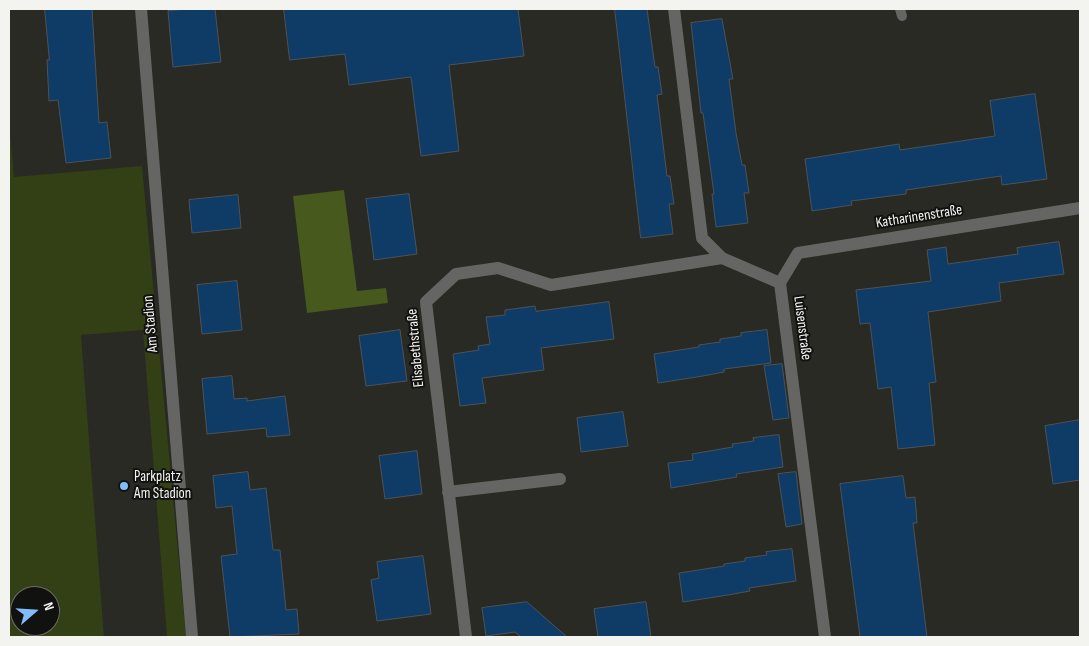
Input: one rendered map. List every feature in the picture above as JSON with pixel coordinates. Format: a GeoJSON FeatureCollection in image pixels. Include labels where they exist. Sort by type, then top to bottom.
{"type":"FeatureCollection","features":[{"type":"Feature","properties":{"kind":"street","name":"Am Stadion"},"geometry":{"type":"LineString","coordinates":[[141,9],[192,637]]}},
{"type":"Feature","properties":{"kind":"street","name":"Luisenstraße"},"geometry":{"type":"LineString","coordinates":[[674,9],[702,238],[722,258],[780,283],[825,637]]}},
{"type":"Feature","properties":{"kind":"street","name":"Katharinenstraße"},"geometry":{"type":"LineString","coordinates":[[780,283],[798,253],[1080,208]]}},
{"type":"Feature","properties":{"kind":"street","name":"Elisabethstraße"},"geometry":{"type":"LineString","coordinates":[[466,637],[426,302],[456,274],[498,268],[551,285],[722,258]]}},
{"type":"Feature","properties":{"kind":"street"},"geometry":{"type":"LineString","coordinates":[[448,492],[560,479]]}},
{"type":"Feature","properties":{"kind":"shaded area"},"geometry":{"type":"Polygon","coordinates":[[[9,122],[14,177],[142,166],[186,637],[167,637],[143,330],[81,335],[104,637],[9,637],[9,122]]]}},
{"type":"Feature","properties":{"kind":"shaded area"},"geometry":{"type":"Polygon","coordinates":[[[344,190],[357,291],[386,288],[388,303],[307,313],[293,196],[344,190]]]}},
{"type":"Feature","properties":{"kind":"building"},"geometry":{"type":"Polygon","coordinates":[[[45,9],[92,9],[99,123],[107,122],[111,158],[66,163],[58,100],[49,101],[47,60],[49,60],[45,9]]]}},
{"type":"Feature","properties":{"kind":"building"},"geometry":{"type":"Polygon","coordinates":[[[215,9],[221,62],[173,67],[168,11],[215,9]]]}},
{"type":"Feature","properties":{"kind":"building"},"geometry":{"type":"Polygon","coordinates":[[[284,9],[518,9],[524,56],[449,65],[459,151],[421,156],[411,77],[349,85],[345,54],[290,60],[284,9]]]}},
{"type":"Feature","properties":{"kind":"building"},"geometry":{"type":"Polygon","coordinates":[[[615,9],[647,9],[655,67],[658,67],[662,94],[657,95],[667,176],[670,176],[674,204],[669,204],[673,234],[641,238],[615,9]]]}},
{"type":"Feature","properties":{"kind":"building"},"geometry":{"type":"Polygon","coordinates":[[[722,19],[733,79],[729,79],[736,133],[742,165],[745,165],[749,193],[744,193],[748,223],[716,227],[712,194],[714,194],[703,113],[701,113],[691,23],[722,19]]]}},
{"type":"Feature","properties":{"kind":"building"},"geometry":{"type":"Polygon","coordinates":[[[1035,94],[1047,179],[1002,185],[1001,176],[906,190],[906,194],[851,201],[852,205],[812,211],[805,159],[899,144],[900,150],[995,136],[990,101],[1035,94]]]}},
{"type":"Feature","properties":{"kind":"building"},"geometry":{"type":"Polygon","coordinates":[[[409,194],[417,254],[374,260],[366,199],[409,194]]]}},
{"type":"Feature","properties":{"kind":"building"},"geometry":{"type":"Polygon","coordinates":[[[238,195],[241,228],[192,233],[189,200],[238,195]]]}},
{"type":"Feature","properties":{"kind":"building"},"geometry":{"type":"Polygon","coordinates":[[[1059,242],[1064,274],[999,283],[1001,301],[928,312],[936,382],[929,383],[935,445],[898,449],[891,387],[878,389],[870,323],[860,324],[856,290],[931,281],[927,250],[946,247],[948,264],[1018,254],[1017,248],[1059,242]]]}},
{"type":"Feature","properties":{"kind":"building"},"geometry":{"type":"Polygon","coordinates":[[[237,281],[242,330],[202,334],[197,285],[237,281]]]}},
{"type":"Feature","properties":{"kind":"building"},"geometry":{"type":"Polygon","coordinates":[[[609,302],[614,339],[541,348],[544,370],[482,378],[486,403],[460,406],[453,354],[479,350],[478,346],[490,344],[486,317],[505,315],[505,310],[535,306],[536,311],[609,302]]]}},
{"type":"Feature","properties":{"kind":"building"},"geometry":{"type":"Polygon","coordinates":[[[400,330],[407,381],[366,386],[359,336],[400,330]]]}},
{"type":"Feature","properties":{"kind":"building"},"geometry":{"type":"Polygon","coordinates":[[[767,330],[771,363],[724,369],[724,372],[658,383],[654,354],[699,347],[699,345],[720,342],[720,339],[741,336],[741,333],[767,330]]]}},
{"type":"Feature","properties":{"kind":"building"},"geometry":{"type":"Polygon","coordinates":[[[782,364],[789,418],[773,420],[764,366],[782,364]]]}},
{"type":"Feature","properties":{"kind":"building"},"geometry":{"type":"Polygon","coordinates":[[[232,376],[234,399],[247,398],[247,401],[285,396],[290,435],[267,437],[266,428],[207,434],[202,379],[232,376]]]}},
{"type":"Feature","properties":{"kind":"building"},"geometry":{"type":"Polygon","coordinates":[[[623,412],[628,446],[581,452],[577,418],[623,412]]]}},
{"type":"Feature","properties":{"kind":"building"},"geometry":{"type":"Polygon","coordinates":[[[1080,420],[1080,480],[1053,484],[1045,426],[1080,420]]]}},
{"type":"Feature","properties":{"kind":"building"},"geometry":{"type":"Polygon","coordinates":[[[779,435],[783,467],[736,474],[737,477],[671,488],[668,463],[693,460],[692,454],[733,447],[732,444],[754,441],[753,438],[779,435]]]}},
{"type":"Feature","properties":{"kind":"building"},"geometry":{"type":"Polygon","coordinates":[[[417,451],[422,494],[385,499],[379,456],[417,451]]]}},
{"type":"Feature","properties":{"kind":"building"},"geometry":{"type":"Polygon","coordinates":[[[248,472],[250,490],[266,488],[273,550],[280,550],[286,610],[297,609],[299,634],[230,637],[221,556],[237,554],[232,506],[216,508],[213,476],[248,472]]]}},
{"type":"Feature","properties":{"kind":"building"},"geometry":{"type":"Polygon","coordinates":[[[796,472],[802,524],[786,527],[778,474],[796,472]]]}},
{"type":"Feature","properties":{"kind":"building"},"geometry":{"type":"Polygon","coordinates":[[[903,476],[906,498],[915,497],[917,523],[913,523],[927,637],[860,637],[840,484],[903,476]]]}},
{"type":"Feature","properties":{"kind":"building"},"geometry":{"type":"Polygon","coordinates":[[[792,549],[796,581],[749,588],[750,591],[683,602],[679,573],[724,566],[724,564],[745,561],[745,558],[767,555],[766,552],[792,549]]]}},
{"type":"Feature","properties":{"kind":"building"},"geometry":{"type":"Polygon","coordinates":[[[423,556],[431,614],[377,621],[371,580],[379,578],[377,562],[423,556]]]}},
{"type":"Feature","properties":{"kind":"building"},"geometry":{"type":"Polygon","coordinates":[[[527,602],[567,637],[521,637],[515,632],[486,636],[482,608],[527,602]]]}},
{"type":"Feature","properties":{"kind":"building"},"geometry":{"type":"Polygon","coordinates":[[[646,602],[651,637],[598,637],[594,609],[646,602]]]}},
{"type":"Feature","properties":{"kind":"place","name":"Parkplatz Am Stadion"},"geometry":{"type":"Point","coordinates":[124,486]}}]}
